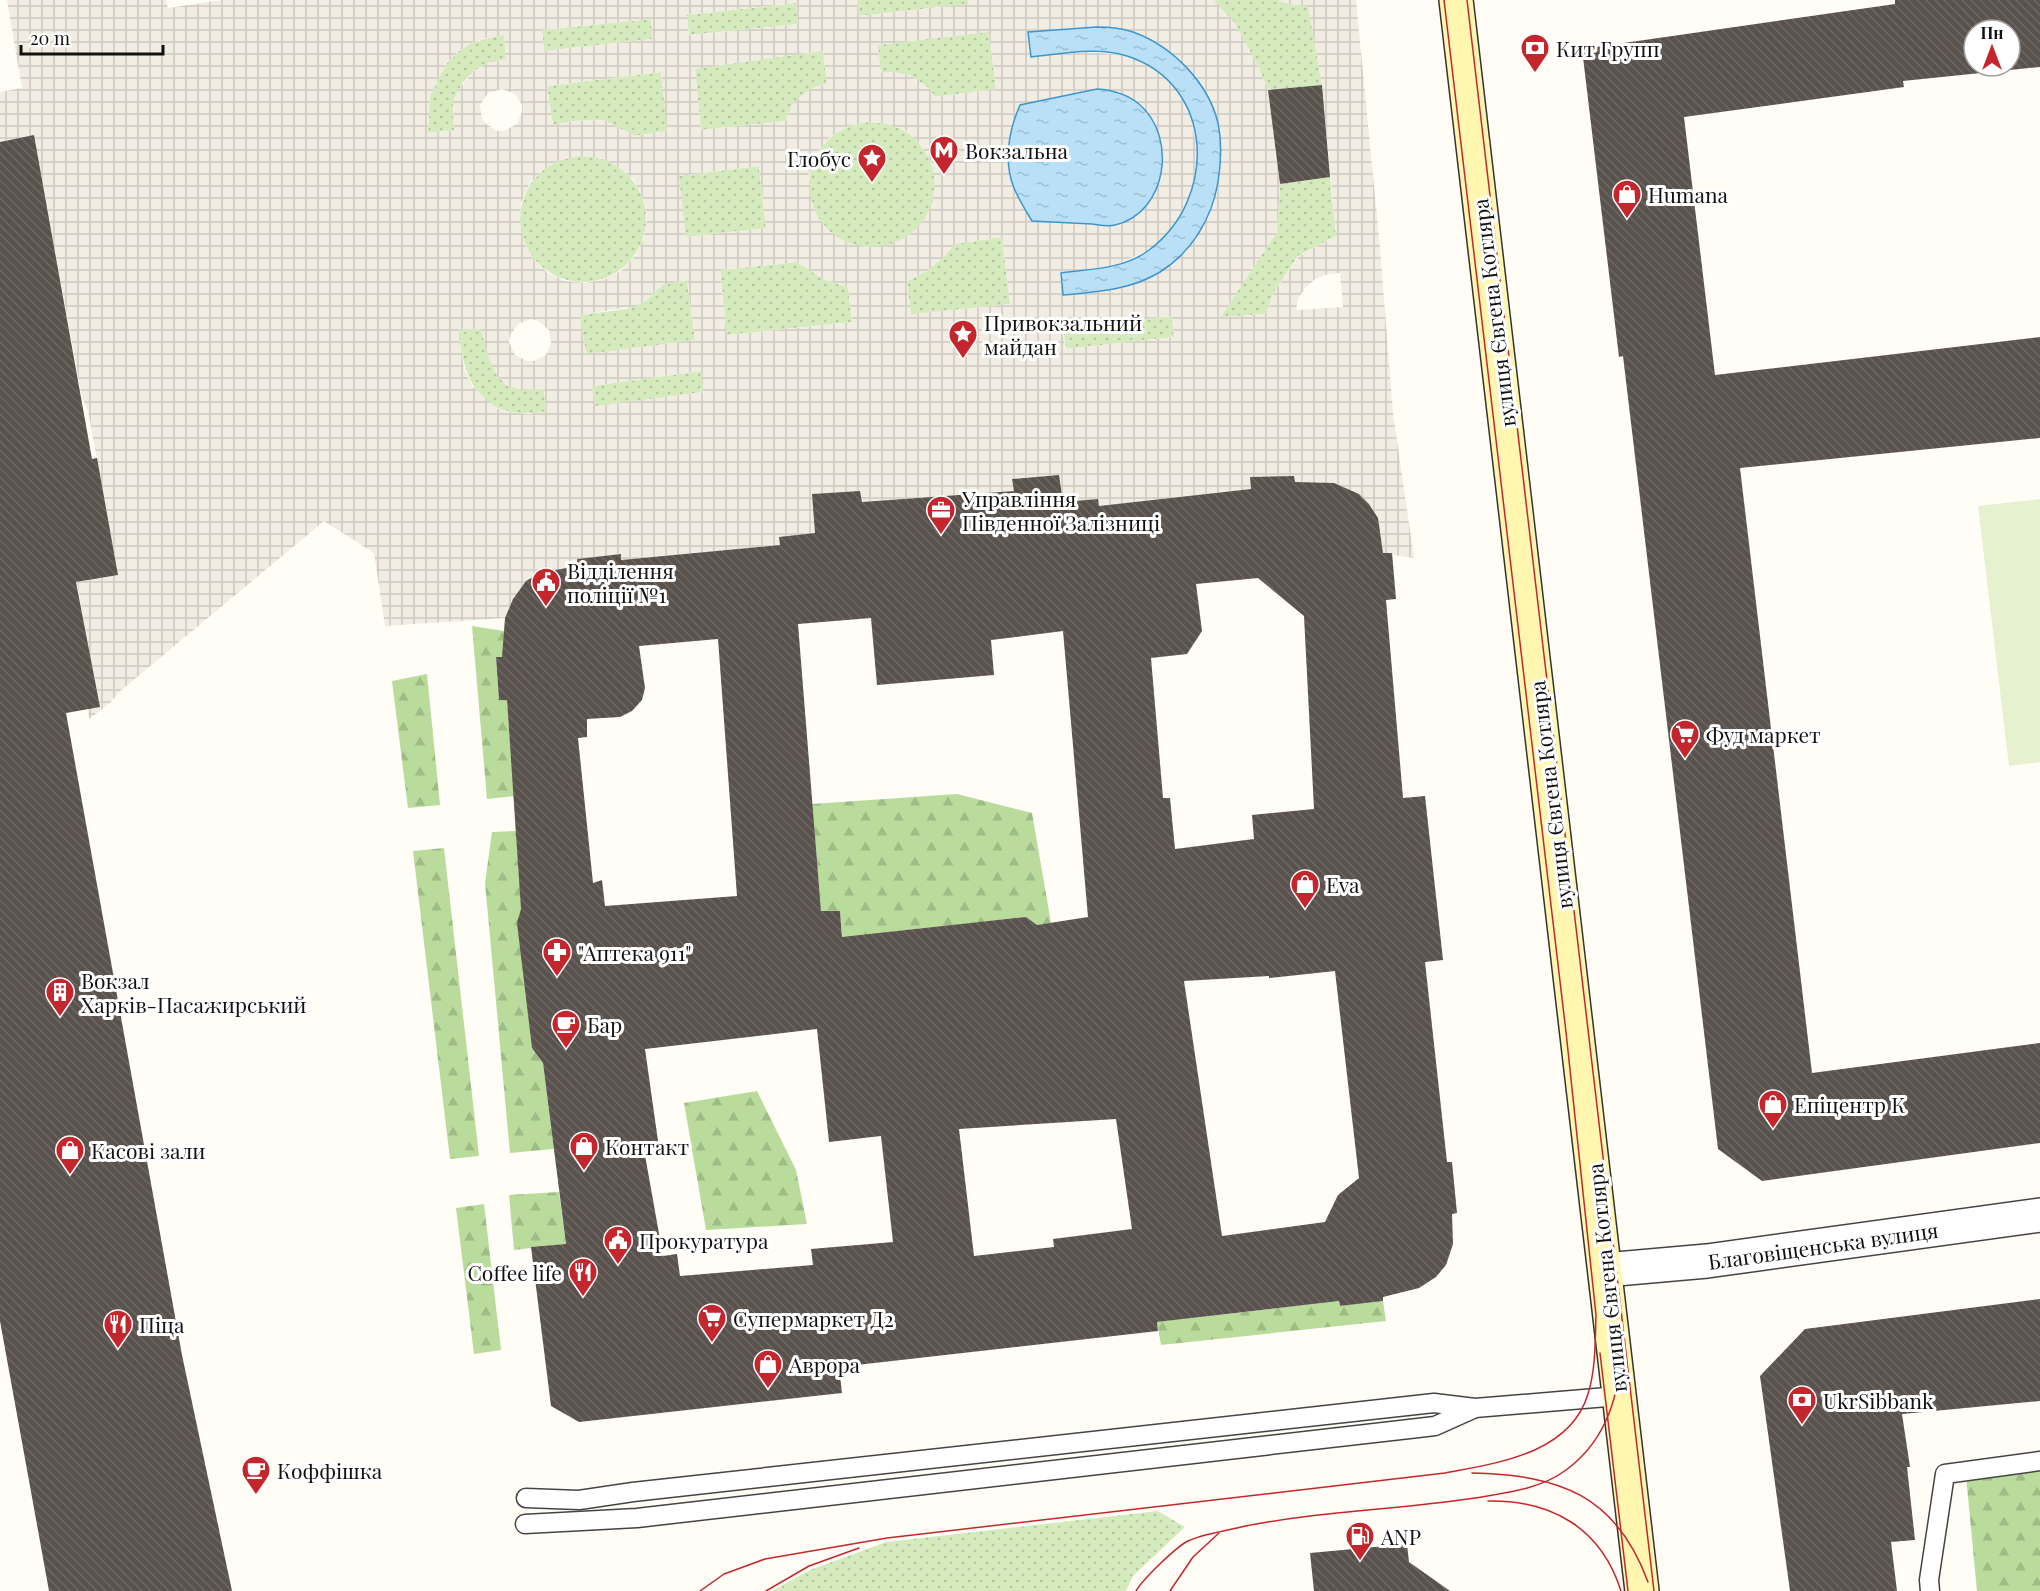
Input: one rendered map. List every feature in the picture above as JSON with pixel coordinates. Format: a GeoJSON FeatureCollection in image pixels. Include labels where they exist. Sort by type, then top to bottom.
{"type":"FeatureCollection","features":[{"type":"Feature","properties":{"kind":"main road","name":"вулиця Євгена Котляра"},"geometry":{"type":"LineString","coordinates":[[1456,0],[1642,1591]]}},
{"type":"Feature","properties":{"kind":"street","name":"Благовіщенська вулиця"},"geometry":{"type":"LineString","coordinates":[[1605,1270],[1707,1262],[2040,1215]]}},
{"type":"Feature","properties":{"kind":"lane"},"geometry":{"type":"LineString","coordinates":[[526,1498],[579,1500],[1434,1403],[1474,1408],[1618,1396]]}},
{"type":"Feature","properties":{"kind":"lane"},"geometry":{"type":"LineString","coordinates":[[525,1524],[637,1518],[1435,1426],[1474,1408]]}},
{"type":"Feature","properties":{"kind":"lane"},"geometry":{"type":"LineString","coordinates":[[1930,1591],[1929,1580],[1945,1474],[2040,1461]]}},
{"type":"Feature","properties":{"kind":"green space"},"geometry":{"type":"Polygon","coordinates":[[[857,0],[968,0],[968,4],[859,16],[857,0]]]}},
{"type":"Feature","properties":{"kind":"green space"},"geometry":{"type":"Polygon","coordinates":[[[1214,0],[1278,0],[1288,4],[1308,5],[1322,85],[1268,90],[1257,64],[1214,0]]]}},
{"type":"Feature","properties":{"kind":"green space"},"geometry":{"type":"Polygon","coordinates":[[[796,3],[798,24],[689,35],[687,15],[796,3]]]}},
{"type":"Feature","properties":{"kind":"green space"},"geometry":{"type":"Polygon","coordinates":[[[651,19],[653,39],[544,51],[542,30],[651,19]]]}},
{"type":"Feature","properties":{"kind":"green space"},"geometry":{"type":"Polygon","coordinates":[[[989,31],[996,89],[935,97],[929,88],[894,72],[881,73],[877,45],[989,31]]]}},
{"type":"Feature","properties":{"kind":"green space"},"geometry":{"type":"Polygon","coordinates":[[[504,34],[506,60],[487,63],[463,82],[453,102],[454,130],[428,133],[430,96],[447,63],[471,43],[504,34]]]}},
{"type":"Feature","properties":{"kind":"green space"},"geometry":{"type":"Polygon","coordinates":[[[823,51],[827,84],[801,96],[792,107],[786,121],[701,130],[695,68],[823,51]]]}},
{"type":"Feature","properties":{"kind":"green space"},"geometry":{"type":"Polygon","coordinates":[[[661,72],[668,131],[635,136],[603,120],[573,121],[553,125],[547,86],[661,72]]]}},
{"type":"Feature","properties":{"kind":"green space"},"geometry":{"type":"Polygon","coordinates":[[[872,122],[896,127],[916,141],[930,161],[935,185],[930,209],[916,229],[896,243],[872,248],[848,243],[828,229],[814,209],[809,185],[814,161],[828,141],[848,127],[872,122]]]}},
{"type":"Feature","properties":{"kind":"green space"},"geometry":{"type":"Polygon","coordinates":[[[583,156],[607,161],[628,174],[641,195],[646,219],[641,243],[628,264],[607,277],[583,282],[559,277],[538,264],[525,243],[520,219],[525,195],[538,174],[559,161],[583,156]]]}},
{"type":"Feature","properties":{"kind":"green space"},"geometry":{"type":"Polygon","coordinates":[[[759,166],[766,228],[686,237],[678,176],[759,166]]]}},
{"type":"Feature","properties":{"kind":"green space"},"geometry":{"type":"Polygon","coordinates":[[[1330,177],[1336,236],[1298,256],[1274,292],[1266,314],[1220,317],[1277,232],[1280,184],[1330,177]]]}},
{"type":"Feature","properties":{"kind":"green space"},"geometry":{"type":"Polygon","coordinates":[[[1002,237],[1010,304],[911,315],[907,281],[927,271],[955,244],[1002,237]]]}},
{"type":"Feature","properties":{"kind":"green space"},"geometry":{"type":"Polygon","coordinates":[[[797,262],[823,279],[848,287],[852,322],[727,335],[720,270],[797,262]]]}},
{"type":"Feature","properties":{"kind":"green space"},"geometry":{"type":"Polygon","coordinates":[[[687,280],[695,340],[586,355],[580,315],[626,309],[647,300],[662,285],[687,280]]]}},
{"type":"Feature","properties":{"kind":"green space"},"geometry":{"type":"Polygon","coordinates":[[[1172,316],[1174,337],[1066,349],[1063,328],[1172,316]]]}},
{"type":"Feature","properties":{"kind":"green space"},"geometry":{"type":"Polygon","coordinates":[[[481,329],[523,390],[544,389],[546,412],[506,411],[492,405],[481,396],[472,384],[466,368],[458,330],[481,329]]]}},
{"type":"Feature","properties":{"kind":"green space"},"geometry":{"type":"Polygon","coordinates":[[[701,371],[704,392],[595,407],[592,386],[701,371]]]}},
{"type":"Feature","properties":{"kind":"green space"},"geometry":{"type":"Polygon","coordinates":[[[2040,499],[2040,762],[2009,766],[1978,506],[2040,499]]]}},
{"type":"Feature","properties":{"kind":"green space"},"geometry":{"type":"Polygon","coordinates":[[[472,626],[504,631],[504,657],[496,658],[499,700],[507,700],[514,796],[487,799],[472,626]]]}},
{"type":"Feature","properties":{"kind":"green space"},"geometry":{"type":"Polygon","coordinates":[[[427,674],[440,805],[408,808],[392,681],[427,674]]]}},
{"type":"Feature","properties":{"kind":"green space"},"geometry":{"type":"Polygon","coordinates":[[[957,794],[1032,813],[1051,923],[1037,925],[1026,917],[890,932],[881,941],[843,944],[840,911],[821,911],[812,804],[957,794]]]}},
{"type":"Feature","properties":{"kind":"green space"},"geometry":{"type":"Polygon","coordinates":[[[516,831],[532,1048],[543,1063],[554,1149],[510,1153],[485,883],[492,832],[516,831]]]}},
{"type":"Feature","properties":{"kind":"green space"},"geometry":{"type":"Polygon","coordinates":[[[444,848],[479,1156],[450,1159],[413,851],[444,848]]]}},
{"type":"Feature","properties":{"kind":"green space"},"geometry":{"type":"Polygon","coordinates":[[[757,1091],[796,1170],[807,1224],[706,1230],[684,1103],[757,1091]]]}},
{"type":"Feature","properties":{"kind":"green space"},"geometry":{"type":"Polygon","coordinates":[[[559,1192],[566,1244],[514,1250],[509,1195],[559,1192]]]}},
{"type":"Feature","properties":{"kind":"green space"},"geometry":{"type":"Polygon","coordinates":[[[484,1204],[501,1350],[474,1354],[456,1208],[484,1204]]]}},
{"type":"Feature","properties":{"kind":"green space"},"geometry":{"type":"Polygon","coordinates":[[[1339,1301],[1340,1306],[1383,1301],[1386,1321],[1161,1345],[1157,1322],[1339,1301]]]}},
{"type":"Feature","properties":{"kind":"green space"},"geometry":{"type":"Polygon","coordinates":[[[2040,1468],[2040,1591],[1977,1591],[1966,1476],[2040,1468]]]}},
{"type":"Feature","properties":{"kind":"green space"},"geometry":{"type":"Polygon","coordinates":[[[1158,1511],[1185,1527],[1133,1576],[1126,1591],[772,1591],[810,1570],[886,1542],[1158,1511]]]}},
{"type":"Feature","properties":{"kind":"shaded area","name":"Привокзальний майдан"},"geometry":{"type":"Polygon","coordinates":[[[7,0],[166,0],[168,8],[222,0],[857,0],[859,16],[968,4],[968,0],[1214,0],[1235,23],[1268,90],[1280,184],[1277,232],[1221,317],[1266,314],[1274,292],[1299,256],[1336,236],[1322,85],[1308,6],[1288,4],[1278,0],[1356,0],[1393,413],[1414,558],[1382,553],[1378,518],[1369,504],[1359,494],[1334,483],[1295,484],[1294,476],[1250,477],[1251,489],[1099,506],[1098,499],[1063,502],[1059,475],[1012,479],[1014,491],[862,502],[860,491],[813,494],[815,533],[780,545],[621,560],[620,554],[577,559],[577,567],[526,581],[513,599],[505,618],[385,626],[374,553],[324,521],[89,719],[88,708],[99,707],[77,582],[118,575],[88,411],[82,398],[34,136],[0,142],[0,92],[22,88],[7,0]],[[796,3],[687,15],[689,35],[798,24],[796,3]],[[651,19],[542,30],[544,51],[652,39],[651,19]],[[1097,27],[1028,32],[1063,54],[1087,52],[1124,55],[1139,60],[1166,77],[1190,109],[1197,150],[1196,178],[1191,194],[1173,226],[1147,251],[1113,266],[1061,273],[1100,292],[1139,282],[1160,272],[1178,258],[1194,240],[1207,219],[1216,196],[1221,147],[1218,122],[1210,101],[1196,78],[1179,60],[1161,47],[1134,33],[1117,28],[1097,27]],[[989,32],[878,45],[881,73],[894,72],[910,75],[929,88],[935,97],[996,89],[989,32]],[[504,35],[471,43],[447,63],[430,96],[428,133],[454,130],[453,101],[458,90],[474,71],[487,63],[506,60],[504,35]],[[823,51],[695,69],[701,130],[786,121],[792,105],[804,93],[827,84],[823,51]],[[661,72],[547,86],[553,125],[573,121],[604,120],[635,136],[667,131],[661,72]],[[502,89],[488,93],[480,105],[482,119],[498,131],[504,131],[517,124],[522,105],[515,94],[502,89]],[[867,122],[846,127],[829,138],[816,154],[809,174],[810,195],[816,215],[829,231],[847,243],[867,247],[888,245],[907,237],[922,223],[932,205],[935,184],[932,164],[922,146],[906,131],[887,124],[867,122]],[[1159,135],[1151,200],[1161,172],[1159,135]],[[580,156],[560,160],[543,170],[529,185],[521,203],[520,224],[524,243],[534,259],[548,273],[566,281],[586,283],[605,279],[622,270],[636,255],[644,238],[647,218],[643,199],[634,180],[619,167],[601,158],[580,156]],[[759,166],[679,176],[686,237],[766,228],[759,166]],[[1002,237],[955,244],[927,271],[907,281],[911,314],[1010,304],[1002,237]],[[797,262],[720,270],[727,335],[852,322],[848,287],[823,279],[797,262]],[[1340,273],[1328,274],[1315,279],[1298,299],[1296,310],[1343,307],[1340,273]],[[687,280],[662,285],[647,300],[637,306],[580,315],[586,354],[695,340],[687,280]],[[1172,316],[1063,328],[1065,349],[1174,337],[1172,316]],[[531,319],[518,324],[510,335],[509,342],[515,355],[527,361],[534,361],[546,355],[551,343],[549,330],[538,321],[531,319]],[[481,329],[458,330],[464,368],[472,386],[496,408],[529,414],[546,411],[544,389],[523,390],[507,386],[498,377],[488,357],[481,329]],[[701,371],[592,386],[595,406],[703,392],[701,371]]]}},
{"type":"Feature","properties":{"kind":"water"},"geometry":{"type":"Polygon","coordinates":[[[1097,27],[1124,30],[1147,38],[1174,56],[1197,80],[1206,93],[1218,123],[1221,145],[1219,175],[1211,208],[1199,233],[1182,255],[1171,264],[1137,283],[1101,291],[1063,295],[1061,273],[1118,265],[1149,250],[1171,228],[1187,202],[1196,174],[1197,144],[1191,116],[1177,91],[1156,70],[1127,56],[1115,53],[1079,52],[1031,57],[1028,32],[1097,27]]]}},
{"type":"Feature","properties":{"kind":"water"},"geometry":{"type":"Polygon","coordinates":[[[1097,89],[1124,95],[1139,104],[1151,118],[1159,135],[1162,154],[1161,172],[1156,190],[1146,206],[1133,218],[1115,225],[1032,221],[1014,188],[1009,167],[1010,135],[1020,105],[1097,89]]]}},
{"type":"Feature","properties":{"kind":"building"},"geometry":{"type":"Polygon","coordinates":[[[1895,0],[2040,0],[2040,67],[2022,69],[2022,18],[1962,18],[1962,75],[1903,81],[1904,87],[1684,117],[1715,375],[2040,337],[2040,438],[1740,468],[1812,1073],[2040,1043],[2040,1143],[1762,1181],[1718,1149],[1623,356],[1619,357],[1582,49],[1895,4],[1895,0]]]}},
{"type":"Feature","properties":{"kind":"building"},"geometry":{"type":"Polygon","coordinates":[[[1322,85],[1330,177],[1280,184],[1268,90],[1322,85]]]}},
{"type":"Feature","properties":{"kind":"building","name":"Вокзал Харків-Пасажирський"},"geometry":{"type":"Polygon","coordinates":[[[34,135],[92,459],[97,458],[118,575],[76,582],[100,707],[66,713],[182,1355],[232,1591],[49,1591],[0,1321],[0,142],[34,135]]]}},
{"type":"Feature","properties":{"kind":"building"},"geometry":{"type":"Polygon","coordinates":[[[1059,475],[1063,502],[1098,499],[1099,506],[1251,489],[1250,477],[1294,476],[1295,482],[1334,483],[1359,494],[1378,518],[1383,553],[1392,553],[1396,599],[1386,600],[1403,798],[1425,796],[1443,960],[1425,962],[1447,1162],[1452,1162],[1457,1213],[1452,1214],[1453,1244],[1446,1265],[1436,1277],[1419,1288],[1383,1297],[1383,1301],[1340,1306],[1339,1301],[1157,1322],[1158,1331],[839,1367],[842,1393],[579,1422],[551,1406],[531,1247],[566,1244],[543,1063],[532,1048],[517,923],[521,909],[507,700],[499,700],[496,657],[502,657],[505,618],[513,599],[526,581],[540,573],[577,566],[577,559],[621,554],[621,560],[780,545],[779,537],[815,533],[812,494],[860,491],[862,502],[1014,491],[1012,479],[1059,475]],[[1258,578],[1196,584],[1202,631],[1187,654],[1151,658],[1163,798],[1170,798],[1175,849],[1254,839],[1252,815],[1314,809],[1304,616],[1258,578]],[[871,618],[798,624],[821,911],[840,911],[842,937],[1026,917],[1037,925],[1088,917],[1063,631],[991,640],[994,675],[877,685],[871,618]],[[718,639],[639,646],[645,688],[642,700],[632,711],[620,717],[587,719],[587,737],[578,738],[593,883],[602,880],[605,906],[737,896],[718,639]],[[1335,971],[1269,978],[1269,976],[1184,981],[1222,1236],[1325,1222],[1338,1195],[1359,1178],[1335,971]],[[817,1029],[645,1049],[658,1141],[643,1144],[663,1256],[677,1254],[680,1276],[813,1265],[811,1249],[893,1242],[881,1136],[829,1142],[817,1029]],[[1116,1119],[959,1129],[974,1256],[1054,1247],[1053,1239],[1132,1229],[1116,1119]]]}},
{"type":"Feature","properties":{"kind":"building"},"geometry":{"type":"Polygon","coordinates":[[[2040,1299],[2040,1401],[1902,1414],[1910,1467],[1907,1467],[1915,1540],[1891,1542],[1897,1591],[1790,1591],[1760,1376],[1805,1329],[2040,1299]]]}},
{"type":"Feature","properties":{"kind":"building","name":"ANP"},"geometry":{"type":"Polygon","coordinates":[[[1407,1544],[1409,1562],[1450,1591],[1314,1591],[1310,1553],[1407,1544]]]}},
{"type":"Feature","properties":{"kind":"tram line"},"geometry":{"type":"LineString","coordinates":[[700,1591],[724,1574],[765,1559],[887,1538],[1445,1473],[1487,1465],[1549,1443],[1579,1414],[1588,1394],[1592,1374],[1596,1315],[1566,1032],[1444,0]]}},
{"type":"Feature","properties":{"kind":"tram line"},"geometry":{"type":"LineString","coordinates":[[1467,0],[1654,1591]]}},
{"type":"Feature","properties":{"kind":"tram line"},"geometry":{"type":"LineString","coordinates":[[1600,1353],[1628,1591]]}},
{"type":"Feature","properties":{"kind":"tram line"},"geometry":{"type":"LineString","coordinates":[[1136,1591],[1152,1571],[1176,1550],[1188,1541],[1207,1535],[1299,1517],[1475,1498],[1545,1482],[1566,1470],[1579,1459],[1599,1434],[1612,1405],[1621,1356]]}},
{"type":"Feature","properties":{"kind":"tram line"},"geometry":{"type":"LineString","coordinates":[[1472,1473],[1532,1479],[1558,1485],[1581,1496],[1601,1510],[1619,1529],[1635,1552],[1648,1582]]}},
{"type":"Feature","properties":{"kind":"tram line"},"geometry":{"type":"LineString","coordinates":[[1488,1501],[1533,1506],[1553,1512],[1571,1522],[1601,1550],[1621,1591]]}},
{"type":"Feature","properties":{"kind":"tram line"},"geometry":{"type":"LineString","coordinates":[[1170,1591],[1193,1557],[1219,1533]]}},
{"type":"Feature","properties":{"kind":"tram line"},"geometry":{"type":"LineString","coordinates":[[766,1591],[809,1566],[859,1548]]}},
{"type":"Feature","properties":{"kind":"place","name":"Кит Групп"},"geometry":{"type":"Point","coordinates":[1535,74]}},
{"type":"Feature","properties":{"kind":"place","name":"Вокзальна"},"geometry":{"type":"Point","coordinates":[944,176]}},
{"type":"Feature","properties":{"kind":"place","name":"Глобус"},"geometry":{"type":"Point","coordinates":[872,184]}},
{"type":"Feature","properties":{"kind":"place","name":"Humana"},"geometry":{"type":"Point","coordinates":[1627,220]}},
{"type":"Feature","properties":{"kind":"place","name":"Привокзальний майдан"},"geometry":{"type":"Point","coordinates":[963,360]}},
{"type":"Feature","properties":{"kind":"place","name":"Управління Південної Залізниці"},"geometry":{"type":"Point","coordinates":[941,536]}},
{"type":"Feature","properties":{"kind":"place","name":"Відділення поліції №1"},"geometry":{"type":"Point","coordinates":[546,608]}},
{"type":"Feature","properties":{"kind":"place","name":"Фуд маркет"},"geometry":{"type":"Point","coordinates":[1685,760]}},
{"type":"Feature","properties":{"kind":"place","name":"Eva"},"geometry":{"type":"Point","coordinates":[1305,910]}},
{"type":"Feature","properties":{"kind":"place","name":"\"Аптека 911\""},"geometry":{"type":"Point","coordinates":[557,978]}},
{"type":"Feature","properties":{"kind":"place","name":"Вокзал Харків-Пасажирський"},"geometry":{"type":"Point","coordinates":[60,1018]}},
{"type":"Feature","properties":{"kind":"place","name":"Бар"},"geometry":{"type":"Point","coordinates":[566,1050]}},
{"type":"Feature","properties":{"kind":"place","name":"Епіцентр К"},"geometry":{"type":"Point","coordinates":[1773,1130]}},
{"type":"Feature","properties":{"kind":"place","name":"Контакт"},"geometry":{"type":"Point","coordinates":[584,1172]}},
{"type":"Feature","properties":{"kind":"place","name":"Касові зали"},"geometry":{"type":"Point","coordinates":[70,1176]}},
{"type":"Feature","properties":{"kind":"place","name":"Прокуратура"},"geometry":{"type":"Point","coordinates":[618,1266]}},
{"type":"Feature","properties":{"kind":"place","name":"Coffee life"},"geometry":{"type":"Point","coordinates":[583,1298]}},
{"type":"Feature","properties":{"kind":"place","name":"Супермаркет Д2"},"geometry":{"type":"Point","coordinates":[712,1344]}},
{"type":"Feature","properties":{"kind":"place","name":"Піца"},"geometry":{"type":"Point","coordinates":[118,1350]}},
{"type":"Feature","properties":{"kind":"place","name":"Аврора"},"geometry":{"type":"Point","coordinates":[768,1390]}},
{"type":"Feature","properties":{"kind":"place","name":"UkrSibbank"},"geometry":{"type":"Point","coordinates":[1802,1426]}},
{"type":"Feature","properties":{"kind":"place","name":"Коффішка"},"geometry":{"type":"Point","coordinates":[256,1496]}},
{"type":"Feature","properties":{"kind":"place","name":"ANP"},"geometry":{"type":"Point","coordinates":[1360,1562]}}]}
